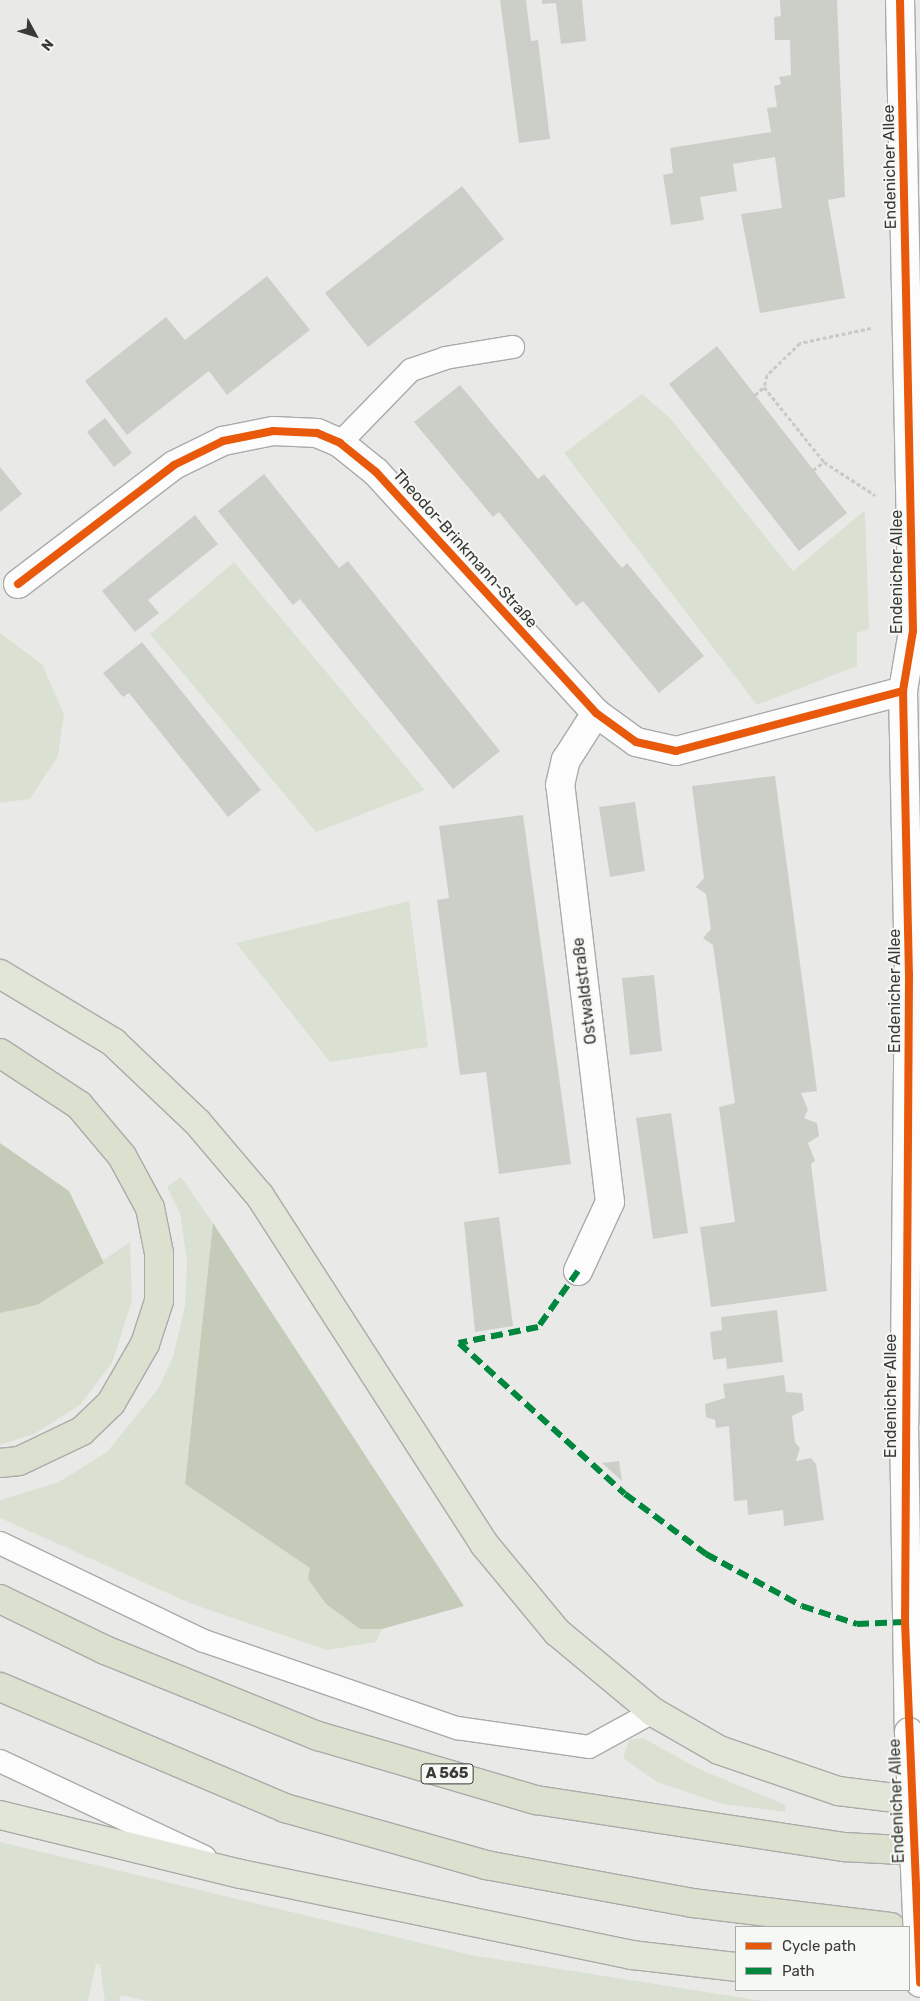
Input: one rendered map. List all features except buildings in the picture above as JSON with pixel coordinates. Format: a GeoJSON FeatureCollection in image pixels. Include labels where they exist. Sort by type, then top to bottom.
{"type":"FeatureCollection","features":[{"type":"Feature","properties":{"kind":"highway"},"geometry":{"type":"LineString","coordinates":[[0,974],[113,1042],[198,1123],[260,1196],[485,1545],[557,1632],[653,1712],[719,1750],[782,1774],[838,1791],[920,1801]]}},
{"type":"Feature","properties":{"kind":"highway"},"geometry":{"type":"LineString","coordinates":[[0,1053],[79,1105],[122,1156],[150,1208],[159,1252],[158,1301],[145,1344],[111,1403],[82,1431],[19,1461],[0,1463]]}},
{"type":"Feature","properties":{"kind":"highway","name":"A 565"},"geometry":{"type":"LineString","coordinates":[[0,1598],[105,1650],[318,1736],[536,1800],[844,1847],[920,1851]]}},
{"type":"Feature","properties":{"kind":"highway"},"geometry":{"type":"LineString","coordinates":[[0,1687],[286,1808],[486,1865],[692,1903],[883,1926]]}},
{"type":"Feature","properties":{"kind":"highway"},"geometry":{"type":"LineString","coordinates":[[0,1814],[241,1874],[632,1956],[735,1967]]}},
{"type":"Feature","properties":{"kind":"street","name":"Endenicher Allee"},"geometry":{"type":"LineString","coordinates":[[900,0],[912,339],[912,631],[903,691],[910,974],[904,1424],[909,1732],[920,1982]]}},
{"type":"Feature","properties":{"kind":"street","name":"Theodor-Brinkmann-Straße"},"geometry":{"type":"LineString","coordinates":[[18,584],[174,465],[223,441],[274,431],[318,433],[340,443],[376,472],[596,713],[636,742],[676,751],[903,691]]}},
{"type":"Feature","properties":{"kind":"street","name":"Ostwaldstraße"},"geometry":{"type":"LineString","coordinates":[[578,1271],[610,1202],[560,785],[566,760],[596,713]]}},
{"type":"Feature","properties":{"kind":"lane"},"geometry":{"type":"LineString","coordinates":[[340,443],[411,370],[445,358],[513,347]]}},
{"type":"Feature","properties":{"kind":"lane"},"geometry":{"type":"LineString","coordinates":[[0,1542],[204,1640],[457,1728],[588,1747],[653,1712]]}},
{"type":"Feature","properties":{"kind":"lane"},"geometry":{"type":"LineString","coordinates":[[0,1761],[241,1874]]}},
{"type":"Feature","properties":{"kind":"path"},"geometry":{"type":"LineString","coordinates":[[755,395],[764,388],[767,375],[800,343],[867,328],[912,339]]}},
{"type":"Feature","properties":{"kind":"path"},"geometry":{"type":"LineString","coordinates":[[764,388],[824,462],[854,486],[886,501],[911,499]]}},
{"type":"Feature","properties":{"kind":"path"},"geometry":{"type":"LineString","coordinates":[[813,470],[824,462]]}},
{"type":"Feature","properties":{"kind":"green space"},"geometry":{"type":"Polygon","coordinates":[[[642,394],[669,417],[793,571],[865,510],[869,629],[857,633],[857,666],[757,705],[564,453],[642,394]]]}},
{"type":"Feature","properties":{"kind":"green space"},"geometry":{"type":"Polygon","coordinates":[[[234,562],[425,790],[316,832],[150,634],[234,562]]]}},
{"type":"Feature","properties":{"kind":"green space"},"geometry":{"type":"Polygon","coordinates":[[[0,633],[42,664],[64,714],[58,756],[30,799],[0,803],[0,633]]]}},
{"type":"Feature","properties":{"kind":"green space"},"geometry":{"type":"Polygon","coordinates":[[[409,901],[428,1047],[330,1062],[236,943],[409,901]]]}},
{"type":"Feature","properties":{"kind":"green space"},"geometry":{"type":"Polygon","coordinates":[[[0,1143],[69,1191],[104,1263],[37,1305],[0,1313],[0,1143]]]}},
{"type":"Feature","properties":{"kind":"green space"},"geometry":{"type":"Polygon","coordinates":[[[181,1177],[213,1223],[185,1484],[310,1568],[326,1604],[360,1629],[382,1629],[376,1642],[327,1650],[192,1604],[0,1518],[0,1500],[59,1482],[107,1452],[158,1389],[173,1357],[185,1306],[187,1261],[180,1213],[167,1187],[181,1177]]]}},
{"type":"Feature","properties":{"kind":"green space"},"geometry":{"type":"Polygon","coordinates":[[[213,1223],[464,1606],[382,1629],[360,1629],[326,1604],[308,1579],[310,1568],[185,1484],[213,1223]]]}},
{"type":"Feature","properties":{"kind":"green space"},"geometry":{"type":"Polygon","coordinates":[[[130,1242],[132,1301],[112,1363],[80,1405],[34,1434],[0,1445],[0,1313],[37,1305],[130,1242]]]}},
{"type":"Feature","properties":{"kind":"green space"},"geometry":{"type":"Polygon","coordinates":[[[643,1738],[699,1769],[786,1805],[785,1812],[722,1804],[657,1782],[623,1758],[629,1740],[643,1738]]]}},
{"type":"Feature","properties":{"kind":"green space"},"geometry":{"type":"Polygon","coordinates":[[[0,1842],[471,1955],[763,2001],[147,2001],[121,1995],[119,2001],[105,2001],[100,1965],[96,1964],[88,2001],[0,2001],[0,1842]]]}},
{"type":"Feature","properties":{"kind":"marked path"},"geometry":{"type":"LineString","coordinates":[[578,1271],[538,1327],[459,1343],[625,1494],[706,1554],[802,1606],[857,1624],[905,1622]]}},
{"type":"Feature","properties":{"kind":"cycle path"},"geometry":{"type":"LineString","coordinates":[[900,0],[913,631],[903,691],[909,974],[905,1622],[920,1983]]}},
{"type":"Feature","properties":{"kind":"cycle path"},"geometry":{"type":"LineString","coordinates":[[18,584],[174,465],[223,441],[273,431],[317,433],[340,443],[376,472],[596,713],[636,742],[676,751],[903,691]]}}]}
